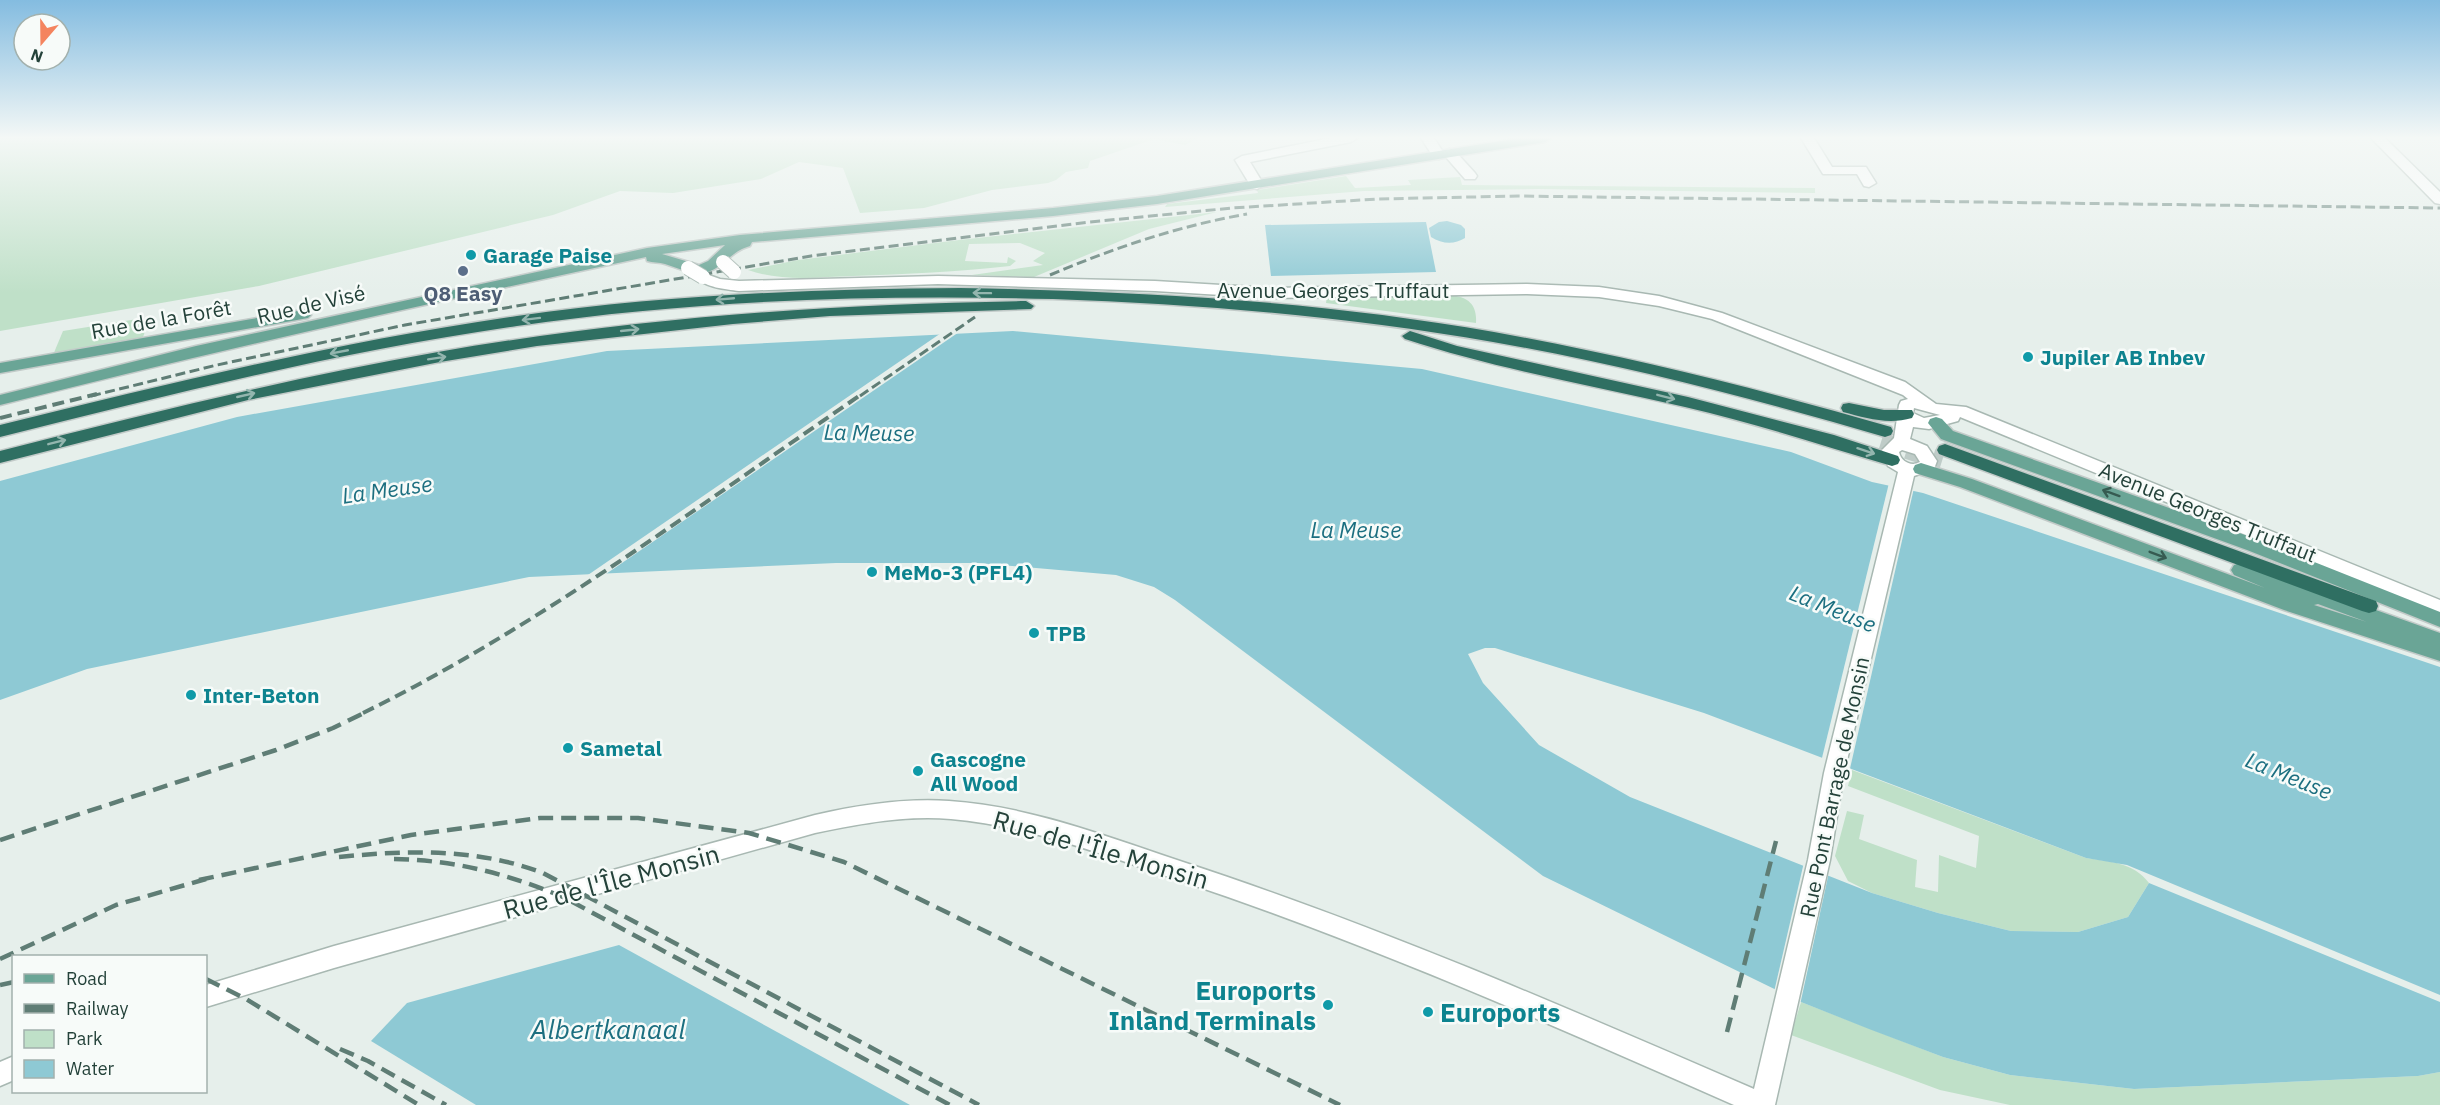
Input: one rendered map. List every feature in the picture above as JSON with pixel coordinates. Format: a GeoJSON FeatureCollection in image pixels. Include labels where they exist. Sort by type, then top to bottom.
{"type":"FeatureCollection","features":[{"type":"Feature","properties":{"kind":"highway"},"geometry":{"type":"LineString","coordinates":[[0,431],[258,368],[432,335],[595,311],[759,296],[908,292],[1134,297],[1271,308],[1428,327],[1528,343],[1671,373],[1883,436],[1545,357],[1410,336],[1228,314],[1083,307],[913,308],[753,318],[593,335],[425,360],[249,394],[0,457]]}},
{"type":"Feature","properties":{"kind":"highway"},"geometry":{"type":"LineString","coordinates":[[1428,327],[1449,324],[1594,345],[1683,364],[1881,416],[1923,414]]}},
{"type":"Feature","properties":{"kind":"highway"},"geometry":{"type":"LineString","coordinates":[[1410,336],[1454,350],[1688,402],[1834,441],[1909,466]]}},
{"type":"Feature","properties":{"kind":"highway"},"geometry":{"type":"LineString","coordinates":[[2240,570],[1943,456],[2369,606]]}},
{"type":"Feature","properties":{"kind":"main road","name":"Rue de Visé"},"geometry":{"type":"LineString","coordinates":[[0,400],[196,351],[532,275],[633,257],[647,252],[755,239],[1103,207],[1225,190]]}},
{"type":"Feature","properties":{"kind":"main road","name":"Rue de Visé"},"geometry":{"type":"LineString","coordinates":[[633,257],[657,257],[684,266],[704,268],[724,262],[755,239]]}},
{"type":"Feature","properties":{"kind":"main road"},"geometry":{"type":"LineString","coordinates":[[684,266],[682,253],[700,245],[720,248],[724,262]]}},
{"type":"Feature","properties":{"kind":"main road","name":"Rue de la Forêt"},"geometry":{"type":"LineString","coordinates":[[0,368],[344,308],[363,314]]}},
{"type":"Feature","properties":{"kind":"main road"},"geometry":{"type":"LineString","coordinates":[[1923,414],[1947,435],[2242,541],[2440,620]]}},
{"type":"Feature","properties":{"kind":"main road"},"geometry":{"type":"LineString","coordinates":[[1909,466],[1966,483],[2291,605],[2440,653]]}},
{"type":"Feature","properties":{"kind":"main road"},"geometry":{"type":"LineString","coordinates":[[2240,570],[2440,641]]}},
{"type":"Feature","properties":{"kind":"main road"},"geometry":{"type":"LineString","coordinates":[[2240,570],[2298,595],[2440,647]]}},
{"type":"Feature","properties":{"kind":"main road"},"geometry":{"type":"LineString","coordinates":[[2369,606],[2440,632]]}},
{"type":"Feature","properties":{"kind":"street","name":"Avenue Georges Truffaut"},"geometry":{"type":"LineString","coordinates":[[724,262],[750,279],[768,284]]}},
{"type":"Feature","properties":{"kind":"street","name":"Avenue Georges Truffaut"},"geometry":{"type":"LineString","coordinates":[[684,266],[703,277],[731,285],[948,280],[1155,286],[1271,293],[1527,290],[1599,292],[1650,299],[1718,316],[1883,381],[1902,394],[1923,414],[1976,418],[2187,502],[2440,608]]}},
{"type":"Feature","properties":{"kind":"street"},"geometry":{"type":"LineString","coordinates":[[1909,466],[1890,450],[1899,444],[1905,433],[1923,414]]}},
{"type":"Feature","properties":{"kind":"street"},"geometry":{"type":"LineString","coordinates":[[1909,466],[1925,437],[1923,414]]}},
{"type":"Feature","properties":{"kind":"street"},"geometry":{"type":"LineString","coordinates":[[1899,444],[1912,445],[1909,466]]}},
{"type":"Feature","properties":{"kind":"street","name":"Rue Pont Barrage de Monsin"},"geometry":{"type":"LineString","coordinates":[[1762,1105],[1819,860],[1834,773],[1909,466]]}},
{"type":"Feature","properties":{"kind":"street","name":"Rue de l'Île Monsin"},"geometry":{"type":"LineString","coordinates":[[207,996],[334,957],[814,824],[885,811],[951,810],[1000,817],[1068,836],[1193,875],[1318,918],[1499,990],[1762,1105]]}},
{"type":"Feature","properties":{"kind":"green space"},"geometry":{"type":"Polygon","coordinates":[[[0,190],[695,190],[673,193],[620,191],[553,215],[259,286],[0,331],[0,190]]]}},
{"type":"Feature","properties":{"kind":"green space"},"geometry":{"type":"Polygon","coordinates":[[[851,190],[995,190],[924,208],[860,213],[851,190]]]}},
{"type":"Feature","properties":{"kind":"green space"},"geometry":{"type":"Polygon","coordinates":[[[1257,190],[1489,190],[1364,191],[1165,207],[1167,204],[1258,193],[1257,190]]]}},
{"type":"Feature","properties":{"kind":"green space"},"geometry":{"type":"Polygon","coordinates":[[[1577,190],[1815,190],[1815,193],[1577,190]]]}},
{"type":"Feature","properties":{"kind":"green space"},"geometry":{"type":"Polygon","coordinates":[[[1217,212],[1149,229],[1034,277],[972,275],[1043,265],[1033,261],[1045,253],[1020,243],[969,244],[965,261],[1007,263],[1008,257],[1016,261],[1010,266],[990,268],[912,274],[800,278],[761,274],[748,270],[798,260],[959,240],[1217,212]]]}},
{"type":"Feature","properties":{"kind":"green space"},"geometry":{"type":"Polygon","coordinates":[[[1450,295],[1462,298],[1473,306],[1476,323],[1326,303],[1327,296],[1450,295]]]}},
{"type":"Feature","properties":{"kind":"green space"},"geometry":{"type":"Polygon","coordinates":[[[150,317],[142,340],[53,355],[63,331],[150,317]]]}},
{"type":"Feature","properties":{"kind":"green space"},"geometry":{"type":"Polygon","coordinates":[[[1852,770],[2086,858],[2129,867],[2149,883],[2128,917],[2078,932],[2011,931],[1938,913],[1872,893],[1848,881],[1835,856],[1847,811],[1864,815],[1859,839],[1917,860],[1915,887],[1938,892],[1939,855],[1976,868],[1979,836],[1848,786],[1852,770]]]}},
{"type":"Feature","properties":{"kind":"green space"},"geometry":{"type":"Polygon","coordinates":[[[1801,1002],[1943,1057],[2010,1075],[2134,1089],[2418,1076],[2440,1072],[2440,1105],[2010,1105],[1940,1090],[1791,1035],[1801,1002]]]}},
{"type":"Feature","properties":{"kind":"water"},"geometry":{"type":"Polygon","coordinates":[[[1447,221],[1461,225],[1465,229],[1465,238],[1448,243],[1431,237],[1429,228],[1439,222],[1447,221]]]}},
{"type":"Feature","properties":{"kind":"water"},"geometry":{"type":"Polygon","coordinates":[[[1426,222],[1436,272],[1271,276],[1265,225],[1426,222]]]}},
{"type":"Feature","properties":{"kind":"water","name":"La Meuse"},"geometry":{"type":"Polygon","coordinates":[[[1013,331],[1422,369],[1791,452],[1872,482],[1923,493],[2440,667],[2440,995],[2127,865],[2086,858],[1704,713],[1495,648],[1485,648],[1468,654],[1483,683],[1539,745],[1630,797],[1872,893],[1938,913],[2011,931],[2078,932],[2128,917],[2149,883],[2440,1002],[2440,1072],[2418,1076],[2134,1089],[2010,1075],[1943,1057],[1801,1002],[1543,876],[1175,600],[1154,587],[1116,575],[978,563],[836,563],[529,577],[87,669],[0,700],[0,481],[237,417],[607,351],[1013,331]]]}},
{"type":"Feature","properties":{"kind":"water","name":"Albertkanaal"},"geometry":{"type":"Polygon","coordinates":[[[619,945],[910,1105],[476,1105],[371,1041],[407,1003],[619,945]]]}},
{"type":"Feature","properties":{"kind":"pier"},"geometry":{"type":"Polygon","coordinates":[[[962,330],[603,576],[585,577],[944,331],[962,330]]]}},
{"type":"Feature","properties":{"kind":"pier"},"geometry":{"type":"Polygon","coordinates":[[[1889,483],[1914,488],[1849,773],[1821,762],[1889,483]]]}},
{"type":"Feature","properties":{"kind":"pier"},"geometry":{"type":"Polygon","coordinates":[[[1804,862],[1829,872],[1800,1005],[1774,992],[1804,862]]]}},
{"type":"Feature","properties":{"kind":"tunnel"},"geometry":{"type":"LineString","coordinates":[[1881,442],[1942,461]]}},
{"type":"Feature","properties":{"kind":"railway"},"geometry":{"type":"LineString","coordinates":[[91,396],[217,365],[405,325],[811,256],[1090,222],[1232,208],[1377,199],[1518,196],[2440,208]]}},
{"type":"Feature","properties":{"kind":"railway"},"geometry":{"type":"LineString","coordinates":[[1050,275],[1147,239],[1247,214]]}},
{"type":"Feature","properties":{"kind":"railway"},"geometry":{"type":"LineString","coordinates":[[860,396],[975,317]]}},
{"type":"Feature","properties":{"kind":"railway"},"geometry":{"type":"LineString","coordinates":[[0,418],[97,394]]}},
{"type":"Feature","properties":{"kind":"railway"},"geometry":{"type":"LineString","coordinates":[[363,713],[429,679],[556,603],[862,394]]}},
{"type":"Feature","properties":{"kind":"railway"},"geometry":{"type":"LineString","coordinates":[[0,840],[276,750],[333,728],[366,712]]}},
{"type":"Feature","properties":{"kind":"railway"},"geometry":{"type":"LineString","coordinates":[[199,880],[411,835],[540,818],[638,818],[749,833],[844,862],[1340,1105]]}},
{"type":"Feature","properties":{"kind":"railway"},"geometry":{"type":"LineString","coordinates":[[1727,1032],[1776,841]]}},
{"type":"Feature","properties":{"kind":"railway"},"geometry":{"type":"LineString","coordinates":[[339,857],[417,852],[468,855],[493,859],[543,873],[979,1105]]}},
{"type":"Feature","properties":{"kind":"railway"},"geometry":{"type":"LineString","coordinates":[[394,859],[460,865],[502,875],[565,898],[950,1105]]}},
{"type":"Feature","properties":{"kind":"railway"},"geometry":{"type":"LineString","coordinates":[[0,959],[116,905],[206,879]]}},
{"type":"Feature","properties":{"kind":"railway"},"geometry":{"type":"LineString","coordinates":[[207,980],[246,999],[419,1105]]}},
{"type":"Feature","properties":{"kind":"railway"},"geometry":{"type":"LineString","coordinates":[[0,985],[12,982]]}},
{"type":"Feature","properties":{"kind":"railway"},"geometry":{"type":"LineString","coordinates":[[340,1049],[368,1061],[446,1105]]}},
{"type":"Feature","properties":{"kind":"place","name":"Garage Paise"},"geometry":{"type":"Point","coordinates":[471,255]}},
{"type":"Feature","properties":{"kind":"place","name":"Q8 Easy"},"geometry":{"type":"Point","coordinates":[463,271]}},
{"type":"Feature","properties":{"kind":"place","name":"Jupiler AB Inbev"},"geometry":{"type":"Point","coordinates":[2028,357]}},
{"type":"Feature","properties":{"kind":"place","name":"MeMo-3 (PFL4)"},"geometry":{"type":"Point","coordinates":[872,572]}},
{"type":"Feature","properties":{"kind":"place","name":"TPB"},"geometry":{"type":"Point","coordinates":[1034,633]}},
{"type":"Feature","properties":{"kind":"place","name":"Inter-Beton"},"geometry":{"type":"Point","coordinates":[191,695]}},
{"type":"Feature","properties":{"kind":"place","name":"Sametal"},"geometry":{"type":"Point","coordinates":[568,748]}},
{"type":"Feature","properties":{"kind":"place","name":"Gascogne All Wood"},"geometry":{"type":"Point","coordinates":[918,771]}},
{"type":"Feature","properties":{"kind":"place","name":"Euroports Inland Terminals"},"geometry":{"type":"Point","coordinates":[1328,1005]}},
{"type":"Feature","properties":{"kind":"place","name":"Euroports"},"geometry":{"type":"Point","coordinates":[1428,1012]}}]}
